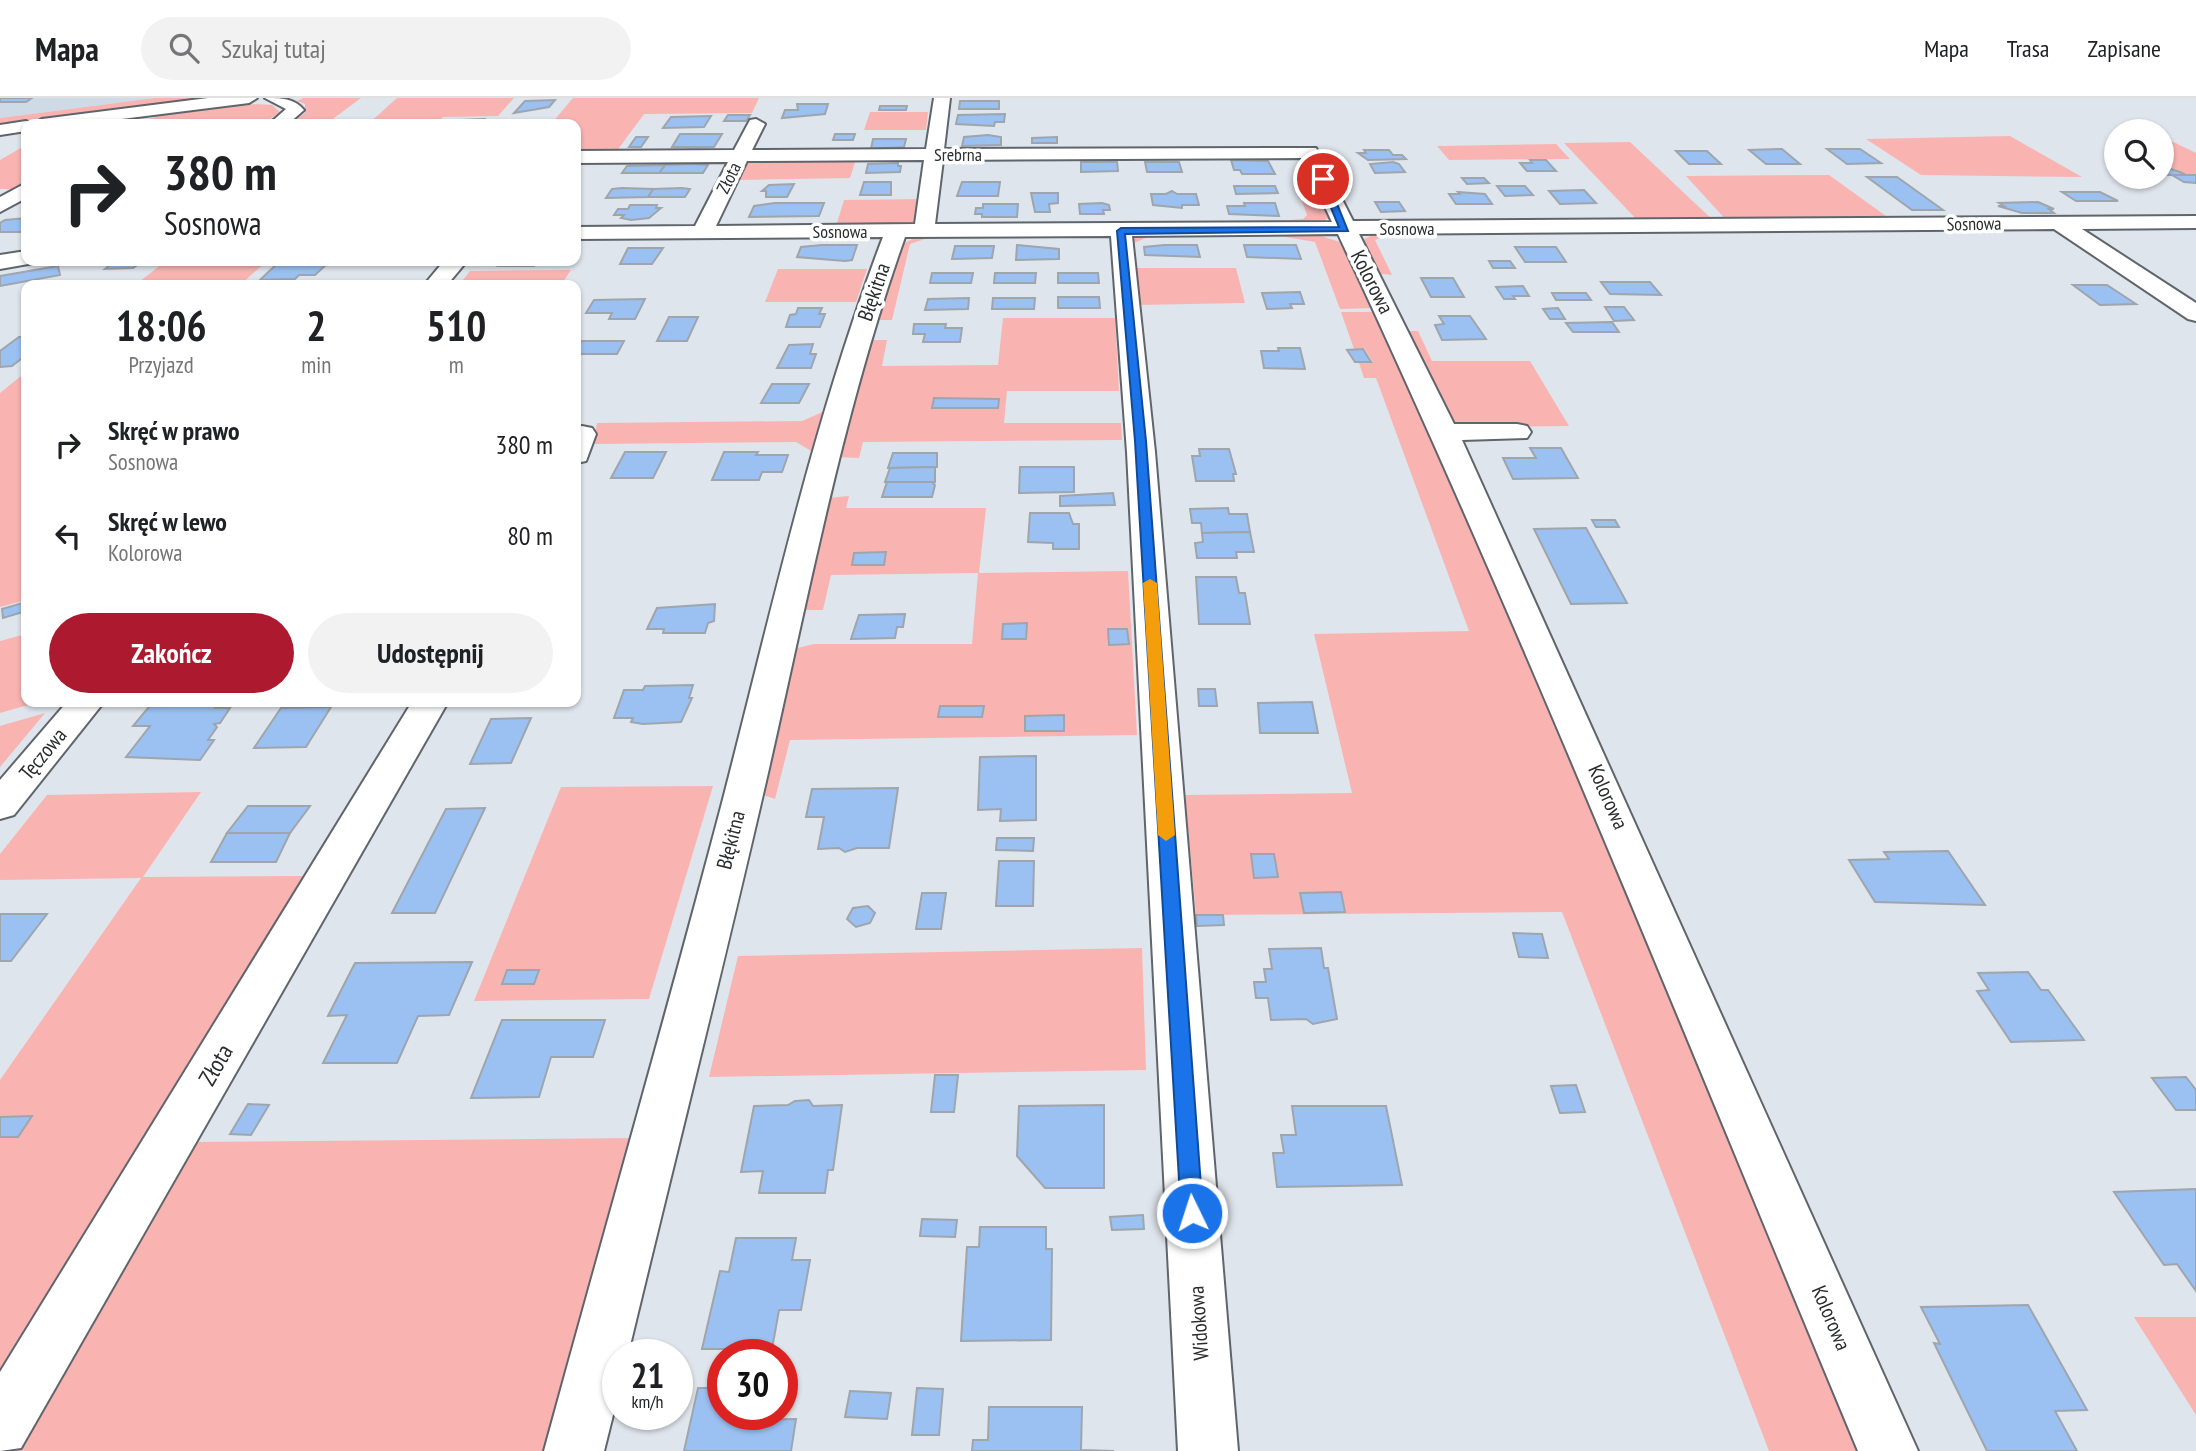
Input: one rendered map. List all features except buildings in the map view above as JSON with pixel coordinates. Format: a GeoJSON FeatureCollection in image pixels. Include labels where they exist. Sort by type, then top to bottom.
{"type":"FeatureCollection","features":[{"type":"Feature","properties":{"kind":"street"},"geometry":{"type":"LineString","coordinates":[[82,119],[248,98]]}},
{"type":"Feature","properties":{"kind":"street"},"geometry":{"type":"LineString","coordinates":[[273,98],[289,104],[295,110],[284,119]]}},
{"type":"Feature","properties":{"kind":"street","name":"Błękitna"},"geometry":{"type":"LineString","coordinates":[[574,1451],[863,321],[910,232],[934,155],[942,98]]}},
{"type":"Feature","properties":{"kind":"street","name":"Złota"},"geometry":{"type":"LineString","coordinates":[[702,233],[756,124]]}},
{"type":"Feature","properties":{"kind":"street"},"geometry":{"type":"LineString","coordinates":[[0,130],[21,127]]}},
{"type":"Feature","properties":{"kind":"street","name":"Srebrna"},"geometry":{"type":"LineString","coordinates":[[581,157],[1309,152]]}},
{"type":"Feature","properties":{"kind":"street","name":"Kolorowa"},"geometry":{"type":"LineString","coordinates":[[1309,152],[1445,432],[1613,809],[1888,1451]]}},
{"type":"Feature","properties":{"kind":"street"},"geometry":{"type":"LineString","coordinates":[[0,205],[21,192]]}},
{"type":"Feature","properties":{"kind":"street","name":"Sosnowa"},"geometry":{"type":"LineString","coordinates":[[581,233],[1345,230],[1687,234],[2196,222]]}},
{"type":"Feature","properties":{"kind":"street"},"geometry":{"type":"LineString","coordinates":[[2060,224],[2196,314]]}},
{"type":"Feature","properties":{"kind":"street","name":"Widokowa"},"geometry":{"type":"LineString","coordinates":[[1121,231],[1141,441],[1208,1451]]}},
{"type":"Feature","properties":{"kind":"street"},"geometry":{"type":"LineString","coordinates":[[0,262],[21,259]]}},
{"type":"Feature","properties":{"kind":"street"},"geometry":{"type":"LineString","coordinates":[[439,280],[452,266]]}},
{"type":"Feature","properties":{"kind":"street"},"geometry":{"type":"LineString","coordinates":[[1445,432],[1517,432]]}},
{"type":"Feature","properties":{"kind":"street","name":"Tęczowa"},"geometry":{"type":"LineString","coordinates":[[0,806],[82,707]]}},
{"type":"Feature","properties":{"kind":"street","name":"Złota"},"geometry":{"type":"LineString","coordinates":[[0,1427],[427,707]]}},
{"type":"Feature","properties":{"kind":"shaded area"},"geometry":{"type":"Polygon","coordinates":[[[0,98],[155,98],[0,118],[0,98]]]}},
{"type":"Feature","properties":{"kind":"shaded area"},"geometry":{"type":"Polygon","coordinates":[[[155,98],[221,98],[61,119],[21,119],[21,124],[0,127],[0,118],[155,98]]]}},
{"type":"Feature","properties":{"kind":"shaded area"},"geometry":{"type":"Polygon","coordinates":[[[303,98],[361,98],[333,119],[296,119],[305,113],[305,104],[297,101],[303,98]]]}},
{"type":"Feature","properties":{"kind":"shaded area"},"geometry":{"type":"Polygon","coordinates":[[[397,98],[514,98],[498,116],[374,119],[397,98]]]}},
{"type":"Feature","properties":{"kind":"shaded area"},"geometry":{"type":"Polygon","coordinates":[[[573,98],[759,98],[752,113],[644,114],[616,152],[581,152],[581,119],[555,119],[573,98]]]}},
{"type":"Feature","properties":{"kind":"shaded area"},"geometry":{"type":"Polygon","coordinates":[[[242,104],[272,105],[280,112],[270,119],[149,119],[185,110],[242,104]]]}},
{"type":"Feature","properties":{"kind":"shaded area"},"geometry":{"type":"Polygon","coordinates":[[[870,112],[928,112],[926,130],[864,130],[870,112]]]}},
{"type":"Feature","properties":{"kind":"shaded area"},"geometry":{"type":"Polygon","coordinates":[[[2010,136],[2082,177],[1921,175],[1866,139],[2010,136]]]}},
{"type":"Feature","properties":{"kind":"shaded area"},"geometry":{"type":"Polygon","coordinates":[[[1630,142],[1716,223],[1640,223],[1564,143],[1630,142]]]}},
{"type":"Feature","properties":{"kind":"shaded area"},"geometry":{"type":"Polygon","coordinates":[[[2174,142],[2196,153],[2196,175],[2174,176],[2174,142]]]}},
{"type":"Feature","properties":{"kind":"shaded area"},"geometry":{"type":"Polygon","coordinates":[[[1556,144],[1570,159],[1449,160],[1437,146],[1556,144]]]}},
{"type":"Feature","properties":{"kind":"shaded area"},"geometry":{"type":"Polygon","coordinates":[[[21,148],[21,186],[15,189],[0,189],[0,160],[21,148]]]}},
{"type":"Feature","properties":{"kind":"shaded area"},"geometry":{"type":"Polygon","coordinates":[[[750,159],[856,159],[850,178],[740,180],[750,159]]]}},
{"type":"Feature","properties":{"kind":"shaded area"},"geometry":{"type":"Polygon","coordinates":[[[1829,175],[1893,221],[1772,222],[1768,218],[1728,222],[1686,176],[1829,175]]]}},
{"type":"Feature","properties":{"kind":"shaded area"},"geometry":{"type":"Polygon","coordinates":[[[922,199],[921,228],[759,229],[765,224],[837,223],[844,200],[922,199]]]}},
{"type":"Feature","properties":{"kind":"shaded area"},"geometry":{"type":"Polygon","coordinates":[[[1302,201],[1325,201],[1331,219],[1324,222],[1248,223],[1303,219],[1307,215],[1302,201]]]}},
{"type":"Feature","properties":{"kind":"shaded area"},"geometry":{"type":"Polygon","coordinates":[[[1274,235],[1318,235],[1340,242],[1376,308],[1340,309],[1315,242],[1274,235]]]}},
{"type":"Feature","properties":{"kind":"shaded area"},"geometry":{"type":"Polygon","coordinates":[[[1372,235],[1385,236],[1375,240],[1392,275],[1375,273],[1359,242],[1372,235]]]}},
{"type":"Feature","properties":{"kind":"shaded area"},"geometry":{"type":"Polygon","coordinates":[[[1150,236],[1134,243],[1137,268],[1236,268],[1245,303],[1137,305],[1132,238],[1150,236]]]}},
{"type":"Feature","properties":{"kind":"shaded area"},"geometry":{"type":"Polygon","coordinates":[[[917,237],[962,237],[925,239],[910,244],[892,320],[872,320],[900,245],[917,237]]]}},
{"type":"Feature","properties":{"kind":"shaded area"},"geometry":{"type":"Polygon","coordinates":[[[160,266],[261,266],[246,280],[141,280],[160,266]]]}},
{"type":"Feature","properties":{"kind":"shaded area"},"geometry":{"type":"Polygon","coordinates":[[[778,269],[867,269],[856,302],[765,302],[778,269]]]}},
{"type":"Feature","properties":{"kind":"shaded area"},"geometry":{"type":"Polygon","coordinates":[[[571,270],[564,280],[463,280],[470,271],[571,270]]]}},
{"type":"Feature","properties":{"kind":"shaded area"},"geometry":{"type":"Polygon","coordinates":[[[1341,312],[1380,312],[1410,376],[1865,1451],[1769,1451],[1562,912],[1196,915],[1185,795],[1352,793],[1314,634],[1469,631],[1376,378],[1364,378],[1359,363],[1372,361],[1364,348],[1354,349],[1341,312]]]}},
{"type":"Feature","properties":{"kind":"shaded area"},"geometry":{"type":"Polygon","coordinates":[[[1003,318],[1115,318],[1119,391],[1007,391],[1004,423],[1121,423],[1122,440],[863,442],[859,458],[837,457],[867,340],[887,340],[882,366],[998,365],[1003,318]]]}},
{"type":"Feature","properties":{"kind":"shaded area"},"geometry":{"type":"Polygon","coordinates":[[[1407,331],[1418,331],[1432,361],[1530,361],[1569,426],[1468,427],[1451,422],[1407,331]]]}},
{"type":"Feature","properties":{"kind":"shaded area"},"geometry":{"type":"Polygon","coordinates":[[[21,376],[21,601],[0,607],[0,393],[21,376]]]}},
{"type":"Feature","properties":{"kind":"shaded area"},"geometry":{"type":"Polygon","coordinates":[[[825,411],[813,452],[796,442],[593,444],[597,423],[802,421],[825,411]]]}},
{"type":"Feature","properties":{"kind":"shaded area"},"geometry":{"type":"Polygon","coordinates":[[[849,496],[846,508],[986,508],[979,573],[1128,571],[1137,735],[790,740],[775,799],[763,795],[759,779],[789,650],[814,644],[972,644],[978,573],[831,575],[823,610],[798,610],[827,498],[849,496]]]}},
{"type":"Feature","properties":{"kind":"shaded area"},"geometry":{"type":"Polygon","coordinates":[[[21,635],[21,707],[0,713],[0,641],[21,635]]]}},
{"type":"Feature","properties":{"kind":"shaded area"},"geometry":{"type":"Polygon","coordinates":[[[45,713],[0,767],[0,726],[45,713]]]}},
{"type":"Feature","properties":{"kind":"shaded area"},"geometry":{"type":"Polygon","coordinates":[[[713,786],[649,999],[474,1001],[561,787],[713,786]]]}},
{"type":"Feature","properties":{"kind":"shaded area"},"geometry":{"type":"Polygon","coordinates":[[[201,792],[143,877],[303,876],[0,1390],[0,1080],[141,878],[0,880],[0,854],[47,795],[201,792]]]}},
{"type":"Feature","properties":{"kind":"shaded area"},"geometry":{"type":"Polygon","coordinates":[[[1142,948],[1146,1070],[709,1077],[738,956],[1142,948]]]}},
{"type":"Feature","properties":{"kind":"shaded area"},"geometry":{"type":"Polygon","coordinates":[[[636,1138],[550,1451],[10,1451],[188,1142],[636,1138]]]}},
{"type":"Feature","properties":{"kind":"shaded area"},"geometry":{"type":"Polygon","coordinates":[[[2134,1317],[2196,1317],[2196,1415],[2134,1317]]]}},
{"type":"Feature","properties":{"kind":"slow traffic"},"geometry":{"type":"LineString","coordinates":[[1150,583],[1166,835]]}},
{"type":"Feature","properties":{"kind":"route"},"geometry":{"type":"LineString","coordinates":[[1192,1213],[1141,441],[1121,231],[1345,230],[1323,179]]}}]}
